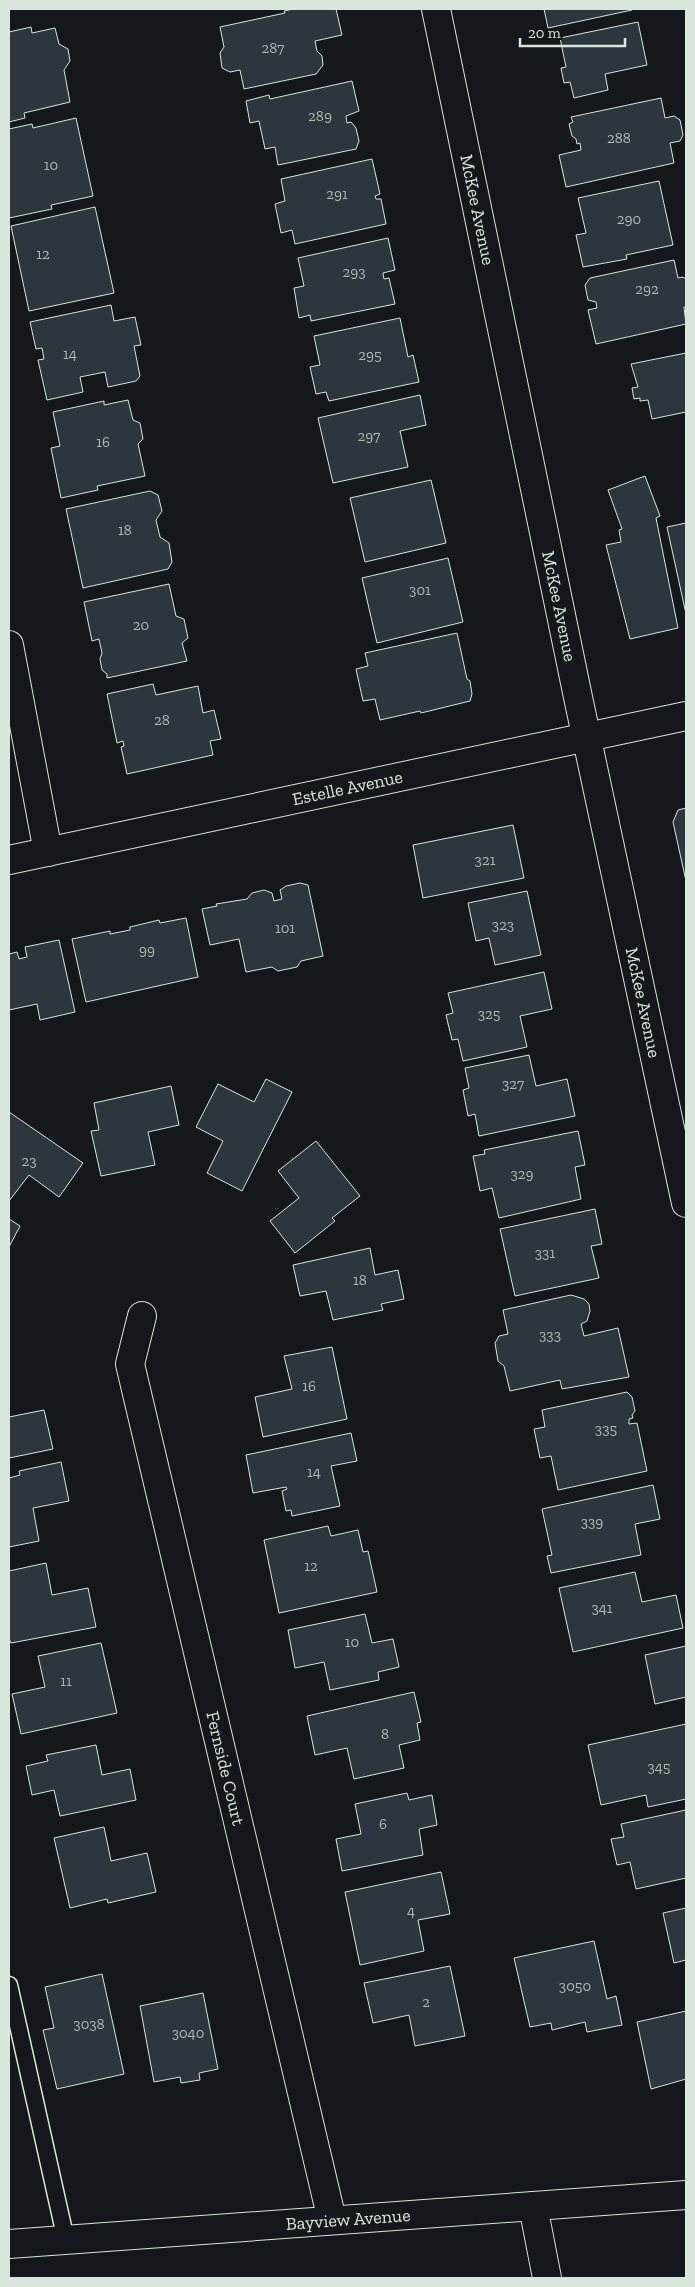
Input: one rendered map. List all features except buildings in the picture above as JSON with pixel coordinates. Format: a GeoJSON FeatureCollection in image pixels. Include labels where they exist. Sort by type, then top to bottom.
{"type":"FeatureCollection","features":[{"type":"Feature","properties":{"kind":"street","name":"McKee Avenue"},"geometry":{"type":"LineString","coordinates":[[436,9],[586,737],[686,1203]]}},
{"type":"Feature","properties":{"kind":"street"},"geometry":{"type":"LineString","coordinates":[[9,645],[48,852]]}},
{"type":"Feature","properties":{"kind":"street","name":"Estelle Avenue"},"geometry":{"type":"LineString","coordinates":[[9,860],[686,716]]}},
{"type":"Feature","properties":{"kind":"street","name":"Fernside Court"},"geometry":{"type":"LineString","coordinates":[[142,1316],[130,1364],[332,2220]]}},
{"type":"Feature","properties":{"kind":"street","name":"Bayview Avenue"},"geometry":{"type":"LineString","coordinates":[[9,2244],[686,2195]]}},
{"type":"Feature","properties":{"kind":"street"},"geometry":{"type":"LineString","coordinates":[[533,2206],[547,2278]]}},
{"type":"Feature","properties":{"kind":"lane"},"geometry":{"type":"LineString","coordinates":[[9,1985],[66,2240]]}}]}
